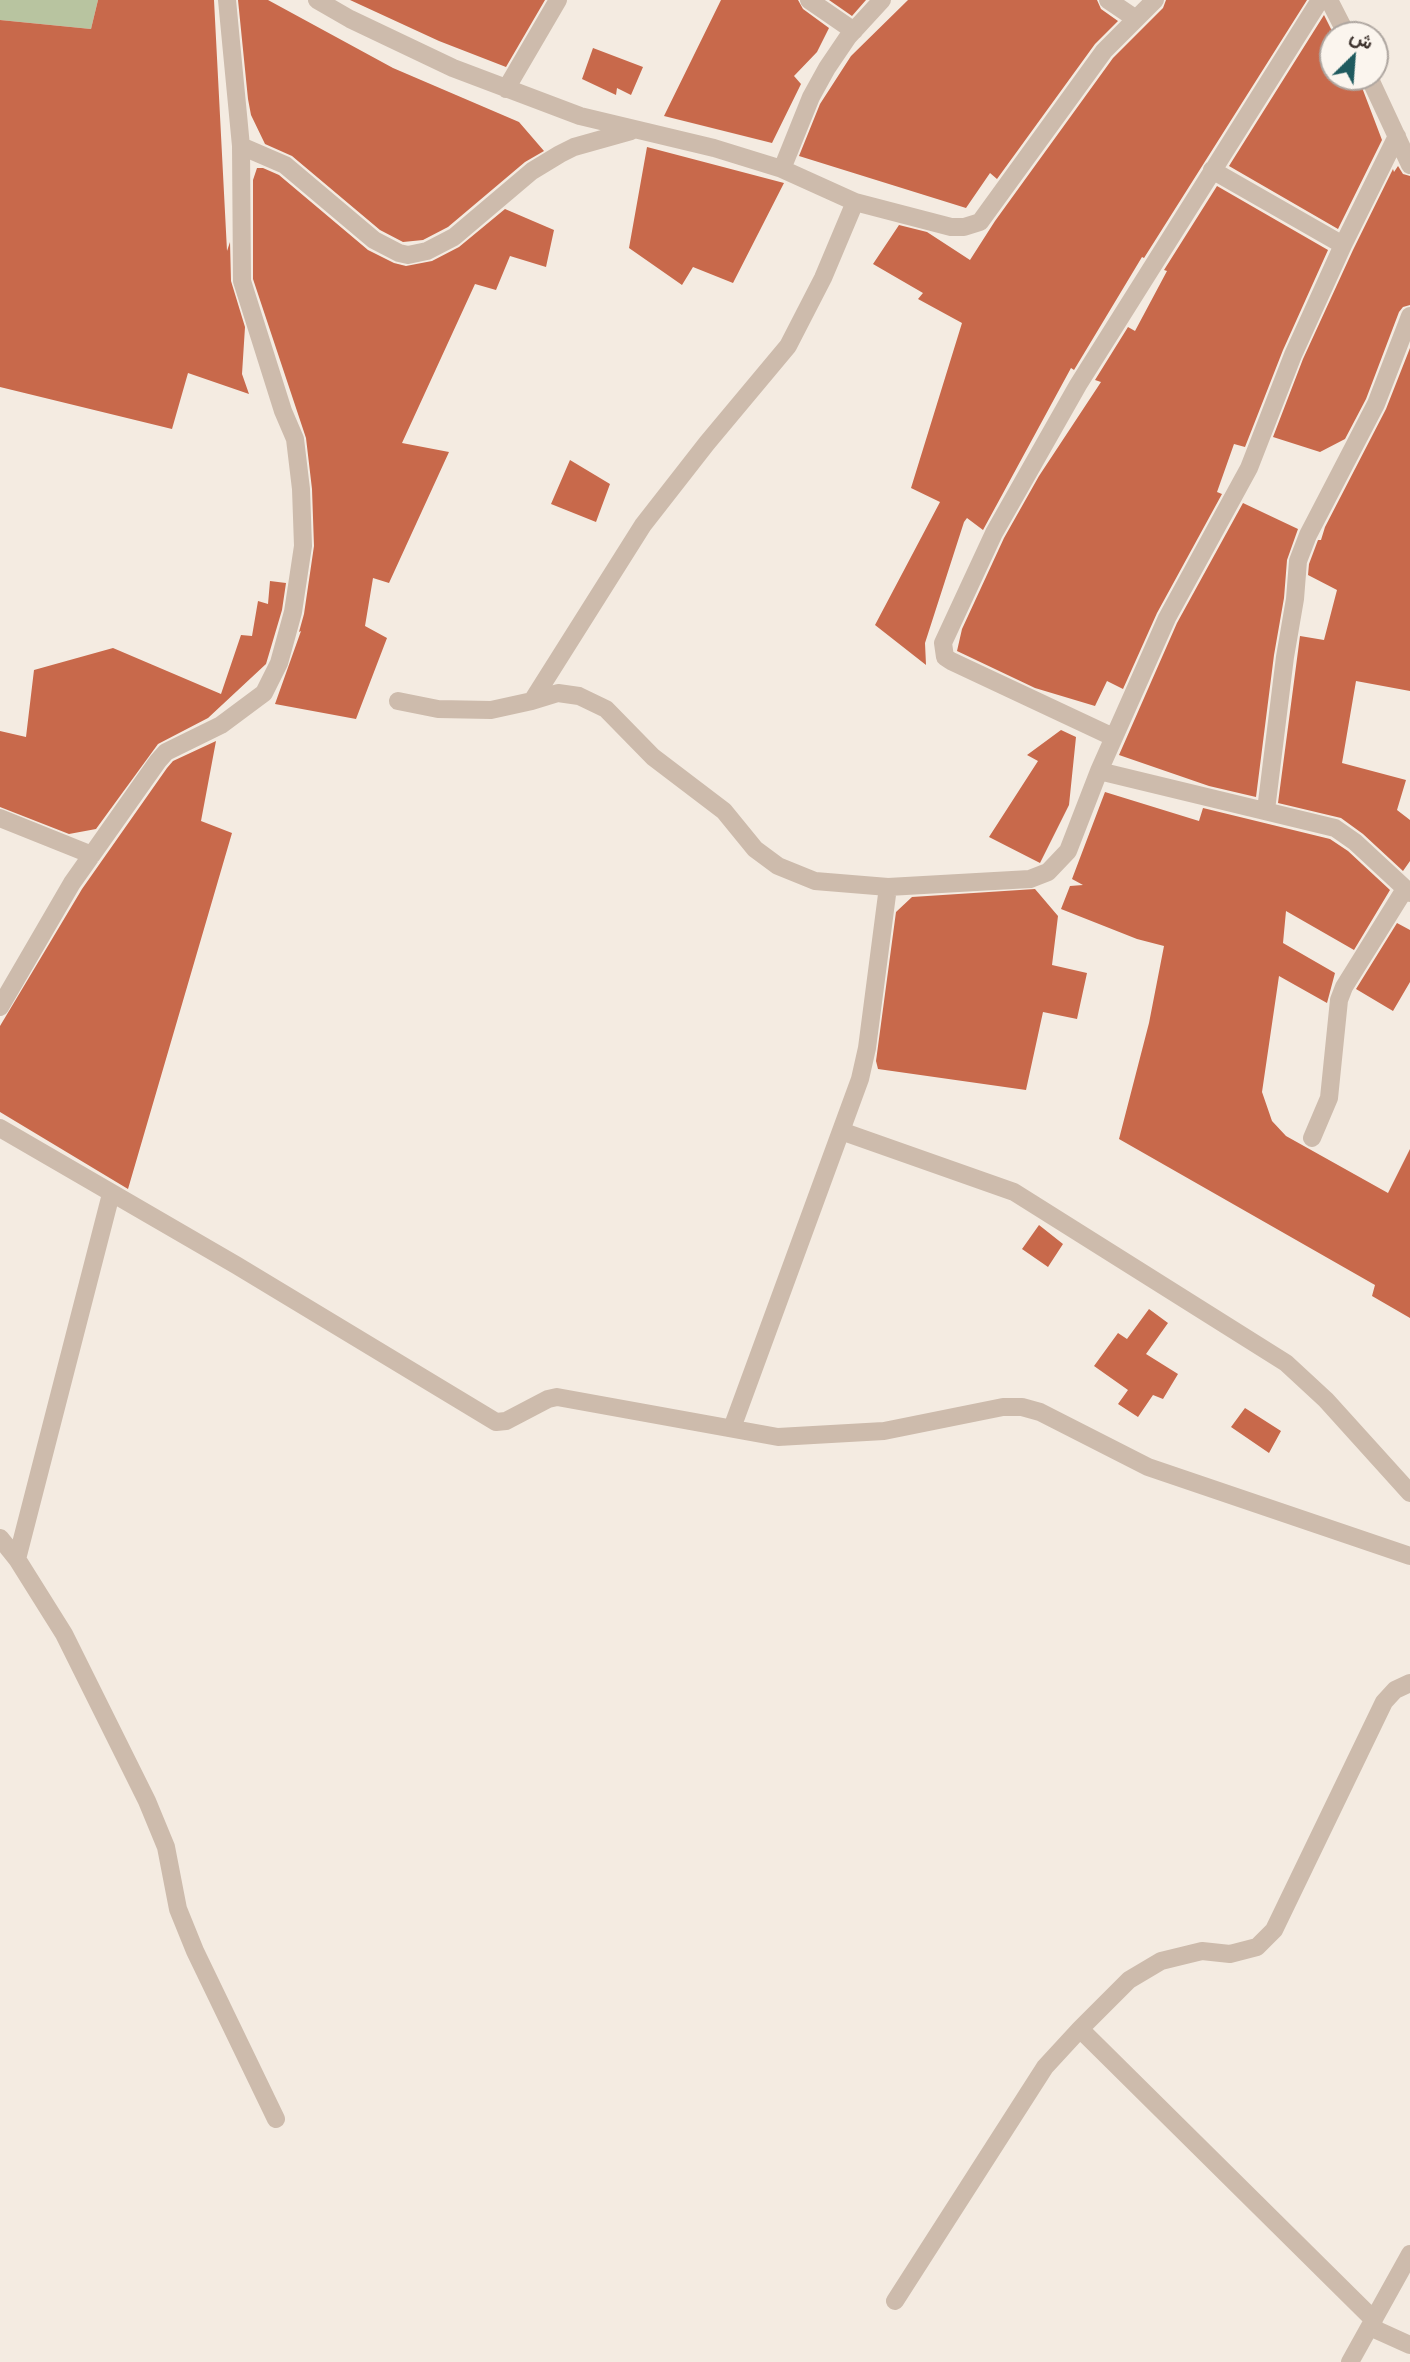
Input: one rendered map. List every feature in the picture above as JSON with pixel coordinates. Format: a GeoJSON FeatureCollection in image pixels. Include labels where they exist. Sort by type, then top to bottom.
{"type":"FeatureCollection","features":[{"type":"Feature","properties":{"kind":"street"},"geometry":{"type":"LineString","coordinates":[[0,1007],[72,883],[166,752],[221,725],[264,694],[279,663],[293,612],[303,546],[301,489],[295,439],[283,411],[242,281],[241,146],[227,0]]}},
{"type":"Feature","properties":{"kind":"street"},"geometry":{"type":"LineString","coordinates":[[317,0],[350,19],[453,68],[580,116],[669,136],[782,169],[855,202],[964,228],[980,222],[1104,51],[1156,0]]}},
{"type":"Feature","properties":{"kind":"street"},"geometry":{"type":"LineString","coordinates":[[506,89],[558,0]]}},
{"type":"Feature","properties":{"kind":"street"},"geometry":{"type":"LineString","coordinates":[[809,0],[854,31]]}},
{"type":"Feature","properties":{"kind":"street"},"geometry":{"type":"LineString","coordinates":[[782,169],[811,97],[827,68],[854,31],[882,0]]}},
{"type":"Feature","properties":{"kind":"street"},"geometry":{"type":"LineString","coordinates":[[1108,0],[1136,19]]}},
{"type":"Feature","properties":{"kind":"street"},"geometry":{"type":"LineString","coordinates":[[1113,737],[951,661],[945,657],[943,643],[994,533],[1078,385],[1320,0]]}},
{"type":"Feature","properties":{"kind":"street"},"geometry":{"type":"LineString","coordinates":[[1329,0],[1340,21]]}},
{"type":"Feature","properties":{"kind":"street"},"geometry":{"type":"LineString","coordinates":[[1376,91],[1410,165]]}},
{"type":"Feature","properties":{"kind":"street"},"geometry":{"type":"LineString","coordinates":[[241,146],[285,165],[374,240],[408,255],[427,251],[454,237],[533,171],[560,154],[607,136],[636,130]]}},
{"type":"Feature","properties":{"kind":"street"},"geometry":{"type":"LineString","coordinates":[[398,701],[438,709],[491,710],[558,693],[579,696],[606,709],[653,757],[724,811],[755,849],[778,866],[815,881],[888,887],[1030,879],[1048,872],[1068,851],[1098,771],[1167,618],[1248,468],[1293,355],[1397,136]]}},
{"type":"Feature","properties":{"kind":"street"},"geometry":{"type":"LineString","coordinates":[[1212,170],[1343,245]]}},
{"type":"Feature","properties":{"kind":"street"},"geometry":{"type":"LineString","coordinates":[[532,701],[643,525],[788,346],[823,278],[855,202]]}},
{"type":"Feature","properties":{"kind":"street"},"geometry":{"type":"LineString","coordinates":[[1266,810],[1298,561],[1308,536],[1376,404],[1410,316]]}},
{"type":"Feature","properties":{"kind":"street"},"geometry":{"type":"LineString","coordinates":[[1098,771],[1266,810],[1343,832],[1408,891],[1339,1000],[1329,1098],[1312,1138]]}},
{"type":"Feature","properties":{"kind":"street"},"geometry":{"type":"LineString","coordinates":[[0,818],[92,855]]}},
{"type":"Feature","properties":{"kind":"street"},"geometry":{"type":"LineString","coordinates":[[732,1427],[860,1079],[867,1048],[888,887]]}},
{"type":"Feature","properties":{"kind":"street"},"geometry":{"type":"LineString","coordinates":[[0,1128],[236,1265],[489,1419],[506,1421],[548,1398],[556,1397],[778,1437],[884,1431],[1003,1407],[1022,1407],[1040,1412],[1148,1467],[1410,1556]]}},
{"type":"Feature","properties":{"kind":"street"},"geometry":{"type":"LineString","coordinates":[[841,1131],[1014,1192],[1286,1363],[1326,1400],[1410,1493]]}},
{"type":"Feature","properties":{"kind":"street"},"geometry":{"type":"LineString","coordinates":[[17,1559],[111,1194]]}},
{"type":"Feature","properties":{"kind":"street"},"geometry":{"type":"LineString","coordinates":[[0,1538],[17,1559],[64,1634],[148,1801],[166,1847],[178,1909],[195,1951],[276,2119]]}},
{"type":"Feature","properties":{"kind":"street"},"geometry":{"type":"LineString","coordinates":[[895,2301],[1045,2067],[1129,1980],[1161,1961],[1202,1951],[1230,1954],[1257,1947],[1274,1930],[1384,1702],[1395,1690],[1410,1683]]}},
{"type":"Feature","properties":{"kind":"street"},"geometry":{"type":"LineString","coordinates":[[1080,2029],[1372,2324],[1410,2345]]}},
{"type":"Feature","properties":{"kind":"street"},"geometry":{"type":"LineString","coordinates":[[1350,2362],[1410,2254]]}},
{"type":"Feature","properties":{"kind":"green space"},"geometry":{"type":"Polygon","coordinates":[[[0,0],[98,0],[91,29],[0,20],[0,0]]]}},
{"type":"Feature","properties":{"kind":"building"},"geometry":{"type":"Polygon","coordinates":[[[98,0],[214,0],[227,251],[230,242],[231,281],[245,327],[242,374],[249,394],[188,373],[172,429],[0,387],[0,20],[91,29],[98,0]]]}},
{"type":"Feature","properties":{"kind":"building"},"geometry":{"type":"Polygon","coordinates":[[[238,0],[268,0],[393,68],[519,122],[544,151],[525,162],[448,227],[423,240],[403,242],[380,230],[292,156],[265,144],[251,115],[248,99],[238,0]]]}},
{"type":"Feature","properties":{"kind":"building"},"geometry":{"type":"Polygon","coordinates":[[[350,0],[545,0],[506,67],[439,41],[350,0]]]}},
{"type":"Feature","properties":{"kind":"building"},"geometry":{"type":"Polygon","coordinates":[[[721,0],[798,0],[803,9],[829,28],[817,52],[794,76],[801,84],[772,143],[664,116],[721,0]]]}},
{"type":"Feature","properties":{"kind":"building"},"geometry":{"type":"Polygon","coordinates":[[[829,0],[866,0],[852,16],[829,0]]]}},
{"type":"Feature","properties":{"kind":"building"},"geometry":{"type":"Polygon","coordinates":[[[908,0],[1097,0],[1101,9],[1118,21],[1095,44],[997,179],[990,173],[966,208],[799,156],[820,104],[851,56],[908,0]]]}},
{"type":"Feature","properties":{"kind":"building"},"geometry":{"type":"Polygon","coordinates":[[[1166,0],[1307,0],[1144,258],[1142,257],[1074,370],[1071,368],[983,530],[967,518],[964,522],[925,643],[926,665],[875,625],[940,502],[911,488],[962,323],[918,299],[923,293],[873,264],[899,225],[927,232],[970,260],[995,221],[1113,58],[1163,8],[1166,0]]]}},
{"type":"Feature","properties":{"kind":"building"},"geometry":{"type":"Polygon","coordinates":[[[1319,23],[1319,91],[1363,91],[1382,140],[1338,229],[1229,166],[1319,23]]]}},
{"type":"Feature","properties":{"kind":"building"},"geometry":{"type":"Polygon","coordinates":[[[593,48],[643,67],[631,95],[617,88],[616,95],[582,79],[593,48]]]}},
{"type":"Feature","properties":{"kind":"building"},"geometry":{"type":"Polygon","coordinates":[[[647,147],[784,183],[733,283],[693,267],[682,285],[629,248],[647,147]]]}},
{"type":"Feature","properties":{"kind":"building"},"geometry":{"type":"Polygon","coordinates":[[[1398,166],[1403,174],[1410,176],[1410,305],[1399,312],[1366,399],[1345,439],[1320,452],[1273,437],[1303,359],[1353,250],[1393,169],[1394,172],[1398,166]]]}},
{"type":"Feature","properties":{"kind":"building"},"geometry":{"type":"Polygon","coordinates":[[[257,168],[279,175],[368,250],[406,266],[432,261],[459,247],[505,209],[554,230],[546,267],[510,256],[496,290],[475,284],[402,443],[449,452],[389,583],[373,578],[365,626],[387,638],[356,719],[275,704],[301,631],[299,632],[314,546],[312,489],[306,438],[253,279],[253,180],[257,168]]]}},
{"type":"Feature","properties":{"kind":"building"},"geometry":{"type":"Polygon","coordinates":[[[1217,186],[1328,250],[1283,350],[1245,447],[1234,444],[1217,492],[1222,494],[1157,613],[1123,689],[1107,681],[1095,706],[1035,688],[957,651],[962,629],[1004,538],[1039,476],[1101,382],[1095,380],[1128,327],[1135,331],[1167,271],[1164,270],[1217,186]]]}},
{"type":"Feature","properties":{"kind":"building"},"geometry":{"type":"Polygon","coordinates":[[[1410,348],[1410,691],[1356,681],[1342,763],[1406,780],[1397,810],[1410,820],[1410,861],[1403,871],[1363,834],[1341,818],[1278,803],[1300,636],[1324,640],[1337,590],[1308,575],[1309,564],[1318,540],[1321,540],[1325,527],[1386,409],[1410,348]]]}},
{"type":"Feature","properties":{"kind":"building"},"geometry":{"type":"Polygon","coordinates":[[[570,460],[610,484],[596,522],[551,504],[570,460]]]}},
{"type":"Feature","properties":{"kind":"building"},"geometry":{"type":"Polygon","coordinates":[[[1243,503],[1298,529],[1287,560],[1256,797],[1209,786],[1119,755],[1177,623],[1243,503]]]}},
{"type":"Feature","properties":{"kind":"building"},"geometry":{"type":"Polygon","coordinates":[[[270,581],[286,583],[282,610],[266,664],[208,718],[158,744],[96,829],[69,834],[0,807],[0,731],[26,737],[34,670],[113,648],[221,694],[241,635],[252,636],[258,601],[268,604],[270,581]]]}},
{"type":"Feature","properties":{"kind":"building"},"geometry":{"type":"Polygon","coordinates":[[[1061,730],[1076,737],[1069,805],[1040,863],[989,837],[1038,761],[1027,755],[1061,730]]]}},
{"type":"Feature","properties":{"kind":"building"},"geometry":{"type":"Polygon","coordinates":[[[216,741],[201,821],[232,833],[128,1189],[0,1112],[0,1026],[82,889],[167,768],[173,761],[216,741]]]}},
{"type":"Feature","properties":{"kind":"building"},"geometry":{"type":"Polygon","coordinates":[[[1105,792],[1199,821],[1203,808],[1330,839],[1348,851],[1390,890],[1354,950],[1286,911],[1283,943],[1335,973],[1327,1003],[1279,976],[1262,1092],[1272,1121],[1286,1136],[1388,1193],[1410,1149],[1410,1318],[1372,1296],[1375,1285],[1119,1139],[1149,1023],[1164,946],[1137,939],[1061,909],[1070,886],[1083,885],[1072,879],[1105,792]]]}},
{"type":"Feature","properties":{"kind":"building"},"geometry":{"type":"Polygon","coordinates":[[[1035,889],[1058,916],[1052,965],[1087,973],[1077,1019],[1043,1012],[1026,1090],[878,1069],[876,1061],[896,912],[912,897],[1035,889]]]}},
{"type":"Feature","properties":{"kind":"building"},"geometry":{"type":"Polygon","coordinates":[[[1397,923],[1410,930],[1410,982],[1393,1011],[1356,989],[1397,923]]]}},
{"type":"Feature","properties":{"kind":"building"},"geometry":{"type":"Polygon","coordinates":[[[1039,1225],[1063,1244],[1048,1267],[1022,1249],[1039,1225]]]}},
{"type":"Feature","properties":{"kind":"building"},"geometry":{"type":"Polygon","coordinates":[[[1149,1309],[1168,1323],[1146,1354],[1178,1374],[1163,1399],[1153,1395],[1138,1417],[1118,1404],[1128,1390],[1094,1366],[1118,1333],[1127,1339],[1149,1309]]]}},
{"type":"Feature","properties":{"kind":"building"},"geometry":{"type":"Polygon","coordinates":[[[1245,1408],[1281,1431],[1269,1453],[1231,1427],[1245,1408]]]}}]}
